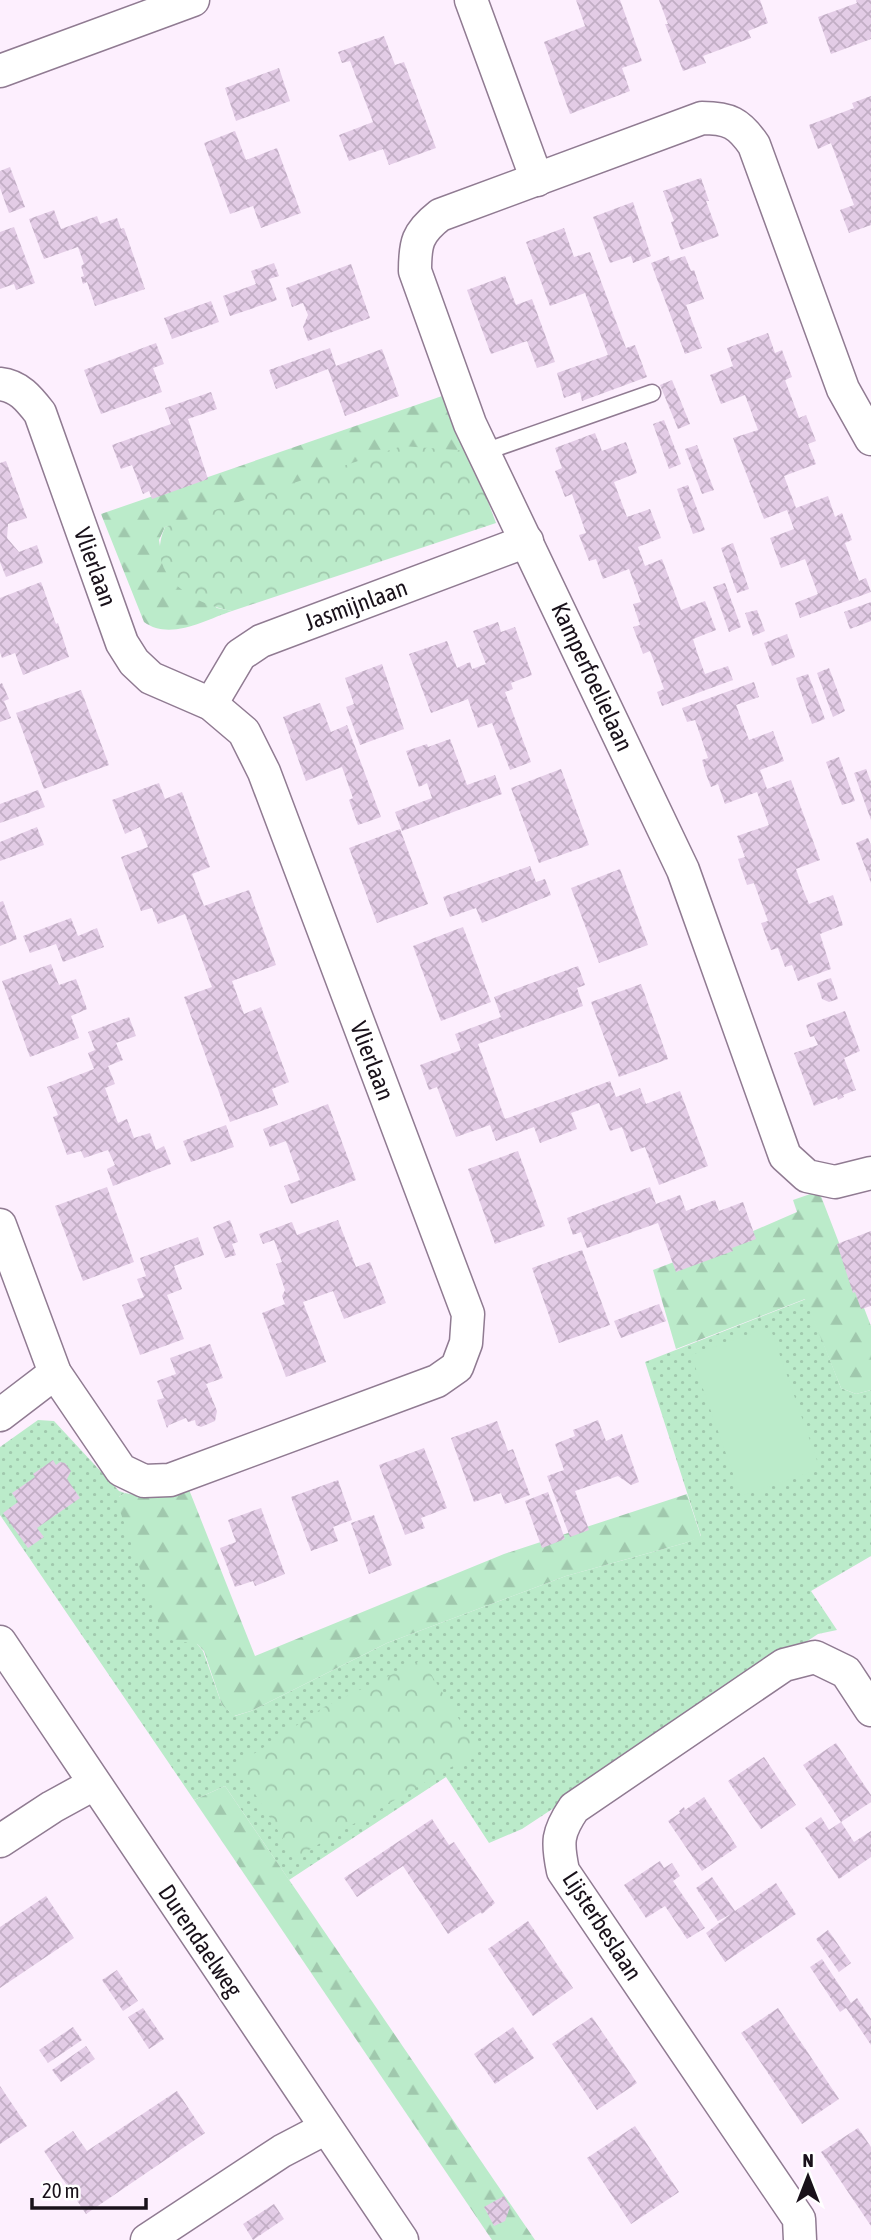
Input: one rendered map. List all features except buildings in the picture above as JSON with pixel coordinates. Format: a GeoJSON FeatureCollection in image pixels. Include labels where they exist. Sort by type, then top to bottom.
{"type":"FeatureCollection","features":[{"type":"Feature","properties":{"kind":"street"},"geometry":{"type":"LineString","coordinates":[[0,71],[193,0]]}},
{"type":"Feature","properties":{"kind":"street"},"geometry":{"type":"LineString","coordinates":[[471,0],[537,180]]}},
{"type":"Feature","properties":{"kind":"street","name":"Kamperfoelielaan"},"geometry":{"type":"LineString","coordinates":[[871,439],[843,389],[754,145],[743,128],[723,118],[702,118],[440,215],[423,228],[415,249],[415,271],[470,424],[683,870],[785,1156],[807,1176],[835,1182],[871,1172]]}},
{"type":"Feature","properties":{"kind":"street","name":"Vlierlaan"},"geometry":{"type":"LineString","coordinates":[[0,384],[25,394],[40,413],[122,643],[134,662],[151,678],[211,704],[244,732],[264,772],[468,1314],[467,1343],[457,1367],[437,1381],[170,1480],[144,1481],[121,1470],[55,1373],[0,1225]]}},
{"type":"Feature","properties":{"kind":"street","name":"Jasmijnlaan"},"geometry":{"type":"LineString","coordinates":[[211,704],[240,655],[261,641],[527,541]]}},
{"type":"Feature","properties":{"kind":"street"},"geometry":{"type":"LineString","coordinates":[[0,1415],[55,1373]]}},
{"type":"Feature","properties":{"kind":"street","name":"Durendaelweg"},"geometry":{"type":"LineString","coordinates":[[0,1642],[402,2240]]}},
{"type":"Feature","properties":{"kind":"street","name":"Lijsterbeslaan"},"geometry":{"type":"LineString","coordinates":[[800,2240],[799,2219],[563,1871],[559,1849],[561,1826],[574,1808],[784,1665],[815,1657],[846,1672],[871,1710]]}},
{"type":"Feature","properties":{"kind":"street"},"geometry":{"type":"LineString","coordinates":[[0,1841],[52,1807],[94,1784]]}},
{"type":"Feature","properties":{"kind":"street"},"geometry":{"type":"LineString","coordinates":[[147,2240],[282,2151],[326,2128]]}},
{"type":"Feature","properties":{"kind":"lane"},"geometry":{"type":"LineString","coordinates":[[484,452],[652,393]]}},
{"type":"Feature","properties":{"kind":"green space"},"geometry":{"type":"Polygon","coordinates":[[[448,394],[469,451],[165,527],[159,540],[163,565],[217,608],[232,611],[176,629],[165,630],[144,622],[101,514],[448,394]]]}},
{"type":"Feature","properties":{"kind":"green space"},"geometry":{"type":"Polygon","coordinates":[[[402,446],[469,451],[496,523],[232,611],[201,602],[187,594],[166,572],[161,559],[160,544],[165,527],[402,446]]]}},
{"type":"Feature","properties":{"kind":"green space"},"geometry":{"type":"Polygon","coordinates":[[[819,1191],[871,1326],[871,1390],[856,1394],[841,1388],[805,1299],[676,1349],[653,1270],[797,1212],[793,1200],[819,1191]]]}},
{"type":"Feature","properties":{"kind":"green space"},"geometry":{"type":"Polygon","coordinates":[[[806,1299],[841,1388],[856,1394],[871,1390],[871,1556],[811,1591],[837,1630],[818,1634],[522,1829],[489,1843],[446,1777],[289,1880],[225,1786],[194,1800],[0,1515],[0,1447],[38,1420],[54,1421],[119,1491],[125,1493],[119,1497],[203,1651],[222,1705],[235,1716],[251,1711],[387,1643],[566,1576],[685,1543],[701,1536],[645,1362],[806,1299]]]}},
{"type":"Feature","properties":{"kind":"green space"},"geometry":{"type":"Polygon","coordinates":[[[770,1327],[820,1469],[741,1496],[691,1355],[770,1327]]]}},
{"type":"Feature","properties":{"kind":"green space"},"geometry":{"type":"Polygon","coordinates":[[[186,1482],[255,1656],[504,1554],[687,1494],[701,1537],[566,1576],[387,1643],[251,1711],[234,1716],[222,1705],[204,1651],[197,1644],[164,1639],[119,1508],[119,1497],[125,1493],[145,1497],[186,1482]]]}},
{"type":"Feature","properties":{"kind":"green space"},"geometry":{"type":"Polygon","coordinates":[[[422,1660],[479,1751],[295,1858],[237,1765],[324,1707],[422,1660]]]}},
{"type":"Feature","properties":{"kind":"green space"},"geometry":{"type":"Polygon","coordinates":[[[225,1786],[535,2240],[492,2240],[194,1800],[225,1786]]]}}]}
